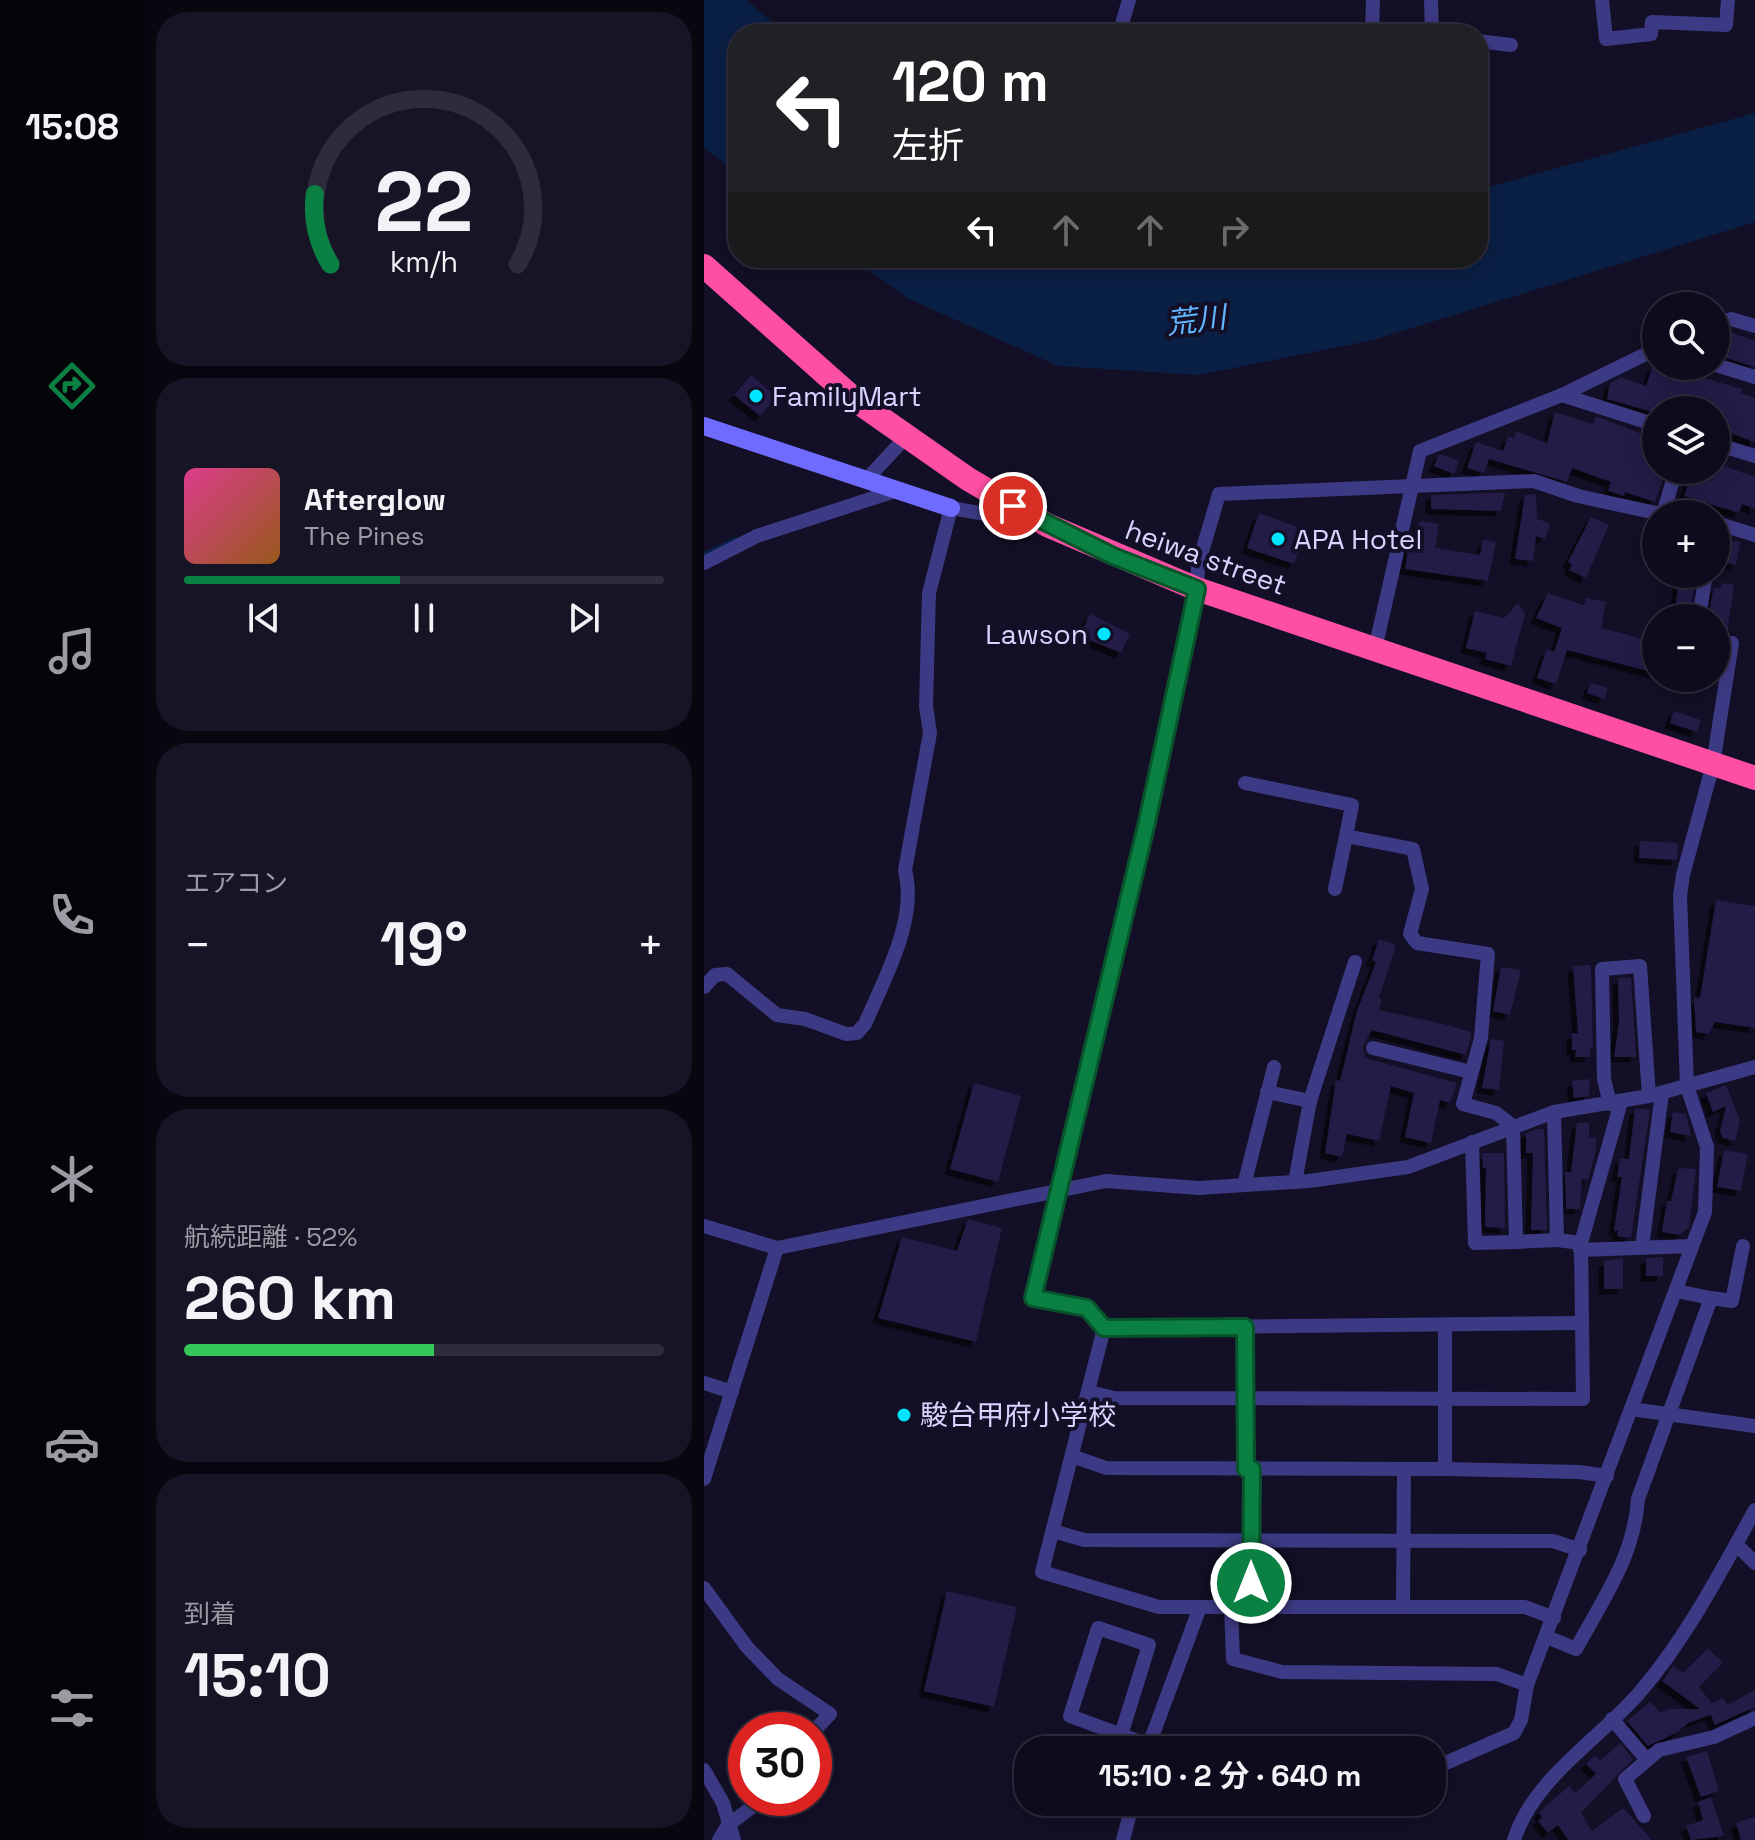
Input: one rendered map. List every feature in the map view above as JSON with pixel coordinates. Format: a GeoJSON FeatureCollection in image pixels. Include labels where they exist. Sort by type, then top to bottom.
{"type":"FeatureCollection","features":[{"type":"Feature","properties":{"kind":"highway","name":"heiwa street"},"geometry":{"type":"LineString","coordinates":[[704,266],[814,366],[906,437],[968,479],[1047,525],[1197,589],[1755,778]]}},
{"type":"Feature","properties":{"kind":"street"},"geometry":{"type":"LineString","coordinates":[[1122,24],[1129,0]]}},
{"type":"Feature","properties":{"kind":"street"},"geometry":{"type":"LineString","coordinates":[[1370,24],[1373,0]]}},
{"type":"Feature","properties":{"kind":"street"},"geometry":{"type":"LineString","coordinates":[[1431,0],[1432,24]]}},
{"type":"Feature","properties":{"kind":"street"},"geometry":{"type":"LineString","coordinates":[[1602,0],[1606,39],[1651,34],[1652,22],[1726,25],[1728,0]]}},
{"type":"Feature","properties":{"kind":"street"},"geometry":{"type":"LineString","coordinates":[[1488,42],[1511,45]]}},
{"type":"Feature","properties":{"kind":"street"},"geometry":{"type":"LineString","coordinates":[[1730,319],[1755,326]]}},
{"type":"Feature","properties":{"kind":"street"},"geometry":{"type":"LineString","coordinates":[[1375,649],[1420,451],[1562,395],[1642,356]]}},
{"type":"Feature","properties":{"kind":"street"},"geometry":{"type":"LineString","coordinates":[[1730,369],[1755,377]]}},
{"type":"Feature","properties":{"kind":"street"},"geometry":{"type":"LineString","coordinates":[[1562,395],[1642,421]]}},
{"type":"Feature","properties":{"kind":"street"},"geometry":{"type":"LineString","coordinates":[[704,426],[951,508],[1047,525]]}},
{"type":"Feature","properties":{"kind":"street"},"geometry":{"type":"LineString","coordinates":[[866,480],[906,437]]}},
{"type":"Feature","properties":{"kind":"street"},"geometry":{"type":"LineString","coordinates":[[1730,448],[1755,456]]}},
{"type":"Feature","properties":{"kind":"street"},"geometry":{"type":"LineString","coordinates":[[1104,1328],[1087,1308],[1033,1298],[1147,822],[1197,589],[1198,565],[1219,494],[1534,481],[1578,496],[1642,510]]}},
{"type":"Feature","properties":{"kind":"street"},"geometry":{"type":"LineString","coordinates":[[704,563],[757,536],[898,490]]}},
{"type":"Feature","properties":{"kind":"street"},"geometry":{"type":"LineString","coordinates":[[704,987],[715,975],[727,974],[777,1015],[805,1019],[846,1034],[857,1033],[865,1024],[892,959],[911,892],[905,870],[930,733],[926,706],[929,593],[951,508]]}},
{"type":"Feature","properties":{"kind":"street"},"geometry":{"type":"LineString","coordinates":[[1730,527],[1755,535]]}},
{"type":"Feature","properties":{"kind":"street"},"geometry":{"type":"LineString","coordinates":[[1446,1763],[1514,1733],[1521,1720],[1527,1685],[1705,1212],[1707,1147],[1687,1086],[1680,896],[1713,764],[1732,643]]}},
{"type":"Feature","properties":{"kind":"street"},"geometry":{"type":"LineString","coordinates":[[1245,783],[1352,805],[1335,889]]}},
{"type":"Feature","properties":{"kind":"street"},"geometry":{"type":"LineString","coordinates":[[1346,836],[1413,849],[1422,889],[1410,934],[1417,943],[1488,954],[1481,1038],[1463,1104],[1496,1113],[1513,1126]]}},
{"type":"Feature","properties":{"kind":"street"},"geometry":{"type":"LineString","coordinates":[[1295,1182],[1310,1101],[1355,962]]}},
{"type":"Feature","properties":{"kind":"street"},"geometry":{"type":"LineString","coordinates":[[1089,1392],[1114,1398],[1583,1399],[1580,1246],[1616,1103],[1604,1079],[1602,969],[1640,966],[1656,1094],[1642,1247]]}},
{"type":"Feature","properties":{"kind":"street"},"geometry":{"type":"LineString","coordinates":[[1373,1048],[1471,1072]]}},
{"type":"Feature","properties":{"kind":"street"},"geometry":{"type":"LineString","coordinates":[[1244,1185],[1274,1067]]}},
{"type":"Feature","properties":{"kind":"street"},"geometry":{"type":"LineString","coordinates":[[704,1226],[777,1248],[1106,1181],[1199,1188],[1295,1182],[1408,1167],[1554,1112],[1616,1103],[1755,1067]]}},
{"type":"Feature","properties":{"kind":"street"},"geometry":{"type":"LineString","coordinates":[[1267,1092],[1310,1101]]}},
{"type":"Feature","properties":{"kind":"street"},"geometry":{"type":"LineString","coordinates":[[1554,1112],[1557,1240]]}},
{"type":"Feature","properties":{"kind":"street"},"geometry":{"type":"LineString","coordinates":[[1513,1126],[1516,1242]]}},
{"type":"Feature","properties":{"kind":"street"},"geometry":{"type":"LineString","coordinates":[[1472,1142],[1475,1243],[1557,1240],[1580,1246],[1692,1246]]}},
{"type":"Feature","properties":{"kind":"street"},"geometry":{"type":"LineString","coordinates":[[1676,1291],[1732,1301],[1743,1246]]}},
{"type":"Feature","properties":{"kind":"street"},"geometry":{"type":"LineString","coordinates":[[704,1479],[777,1248]]}},
{"type":"Feature","properties":{"kind":"street"},"geometry":{"type":"LineString","coordinates":[[1547,1637],[1576,1649],[1636,1532],[1638,1499],[1711,1298]]}},
{"type":"Feature","properties":{"kind":"street"},"geometry":{"type":"LineString","coordinates":[[1104,1328],[1582,1323]]}},
{"type":"Feature","properties":{"kind":"street"},"geometry":{"type":"LineString","coordinates":[[1445,1325],[1445,1469]]}},
{"type":"Feature","properties":{"kind":"street"},"geometry":{"type":"LineString","coordinates":[[1245,1327],[1251,1605]]}},
{"type":"Feature","properties":{"kind":"street"},"geometry":{"type":"LineString","coordinates":[[1104,1328],[1042,1572],[1159,1607],[1525,1607],[1554,1618]]}},
{"type":"Feature","properties":{"kind":"street"},"geometry":{"type":"LineString","coordinates":[[704,1383],[732,1392]]}},
{"type":"Feature","properties":{"kind":"street"},"geometry":{"type":"LineString","coordinates":[[1631,1409],[1755,1426]]}},
{"type":"Feature","properties":{"kind":"street"},"geometry":{"type":"LineString","coordinates":[[1072,1456],[1106,1468],[1445,1469],[1579,1472],[1607,1476]]}},
{"type":"Feature","properties":{"kind":"street"},"geometry":{"type":"LineString","coordinates":[[1403,1606],[1404,1469]]}},
{"type":"Feature","properties":{"kind":"street"},"geometry":{"type":"LineString","coordinates":[[1513,1838],[1553,1774],[1612,1719],[1658,1670],[1755,1510]]}},
{"type":"Feature","properties":{"kind":"street"},"geometry":{"type":"LineString","coordinates":[[1053,1531],[1084,1540],[1553,1541],[1580,1550]]}},
{"type":"Feature","properties":{"kind":"street"},"geometry":{"type":"LineString","coordinates":[[1736,1544],[1755,1563]]}},
{"type":"Feature","properties":{"kind":"street"},"geometry":{"type":"LineString","coordinates":[[704,1588],[747,1647],[778,1679],[827,1712]]}},
{"type":"Feature","properties":{"kind":"street"},"geometry":{"type":"LineString","coordinates":[[1231,1606],[1233,1659],[1282,1672],[1497,1674],[1527,1685]]}},
{"type":"Feature","properties":{"kind":"street"},"geometry":{"type":"LineString","coordinates":[[1152,1736],[1200,1607]]}},
{"type":"Feature","properties":{"kind":"street"},"geometry":{"type":"LineString","coordinates":[[1098,1628],[1149,1645],[1121,1735],[1070,1716],[1098,1628]]}},
{"type":"Feature","properties":{"kind":"street"},"geometry":{"type":"LineString","coordinates":[[1644,1816],[1625,1779],[1670,1745],[1714,1737],[1755,1718]]}},
{"type":"Feature","properties":{"kind":"street"},"geometry":{"type":"LineString","coordinates":[[1612,1719],[1647,1760]]}},
{"type":"Feature","properties":{"kind":"street"},"geometry":{"type":"LineString","coordinates":[[704,1770],[723,1803],[734,1840]]}},
{"type":"Feature","properties":{"kind":"street"},"geometry":{"type":"LineString","coordinates":[[719,1840],[728,1825],[740,1816]]}},
{"type":"Feature","properties":{"kind":"street"},"geometry":{"type":"LineString","coordinates":[[1123,1840],[1129,1816]]}},
{"type":"Feature","properties":{"kind":"water"},"geometry":{"type":"Polygon","coordinates":[[[704,0],[746,0],[774,24],[728,24],[728,166],[704,148],[704,0]]]}},
{"type":"Feature","properties":{"kind":"water","name":"荒川"},"geometry":{"type":"Polygon","coordinates":[[[1755,113],[1755,222],[1373,340],[1199,375],[1058,366],[907,298],[866,268],[1488,268],[1488,187],[1755,113]]]}},
{"type":"Feature","properties":{"kind":"building"},"geometry":{"type":"Polygon","coordinates":[[[1730,332],[1755,341],[1755,367],[1730,359],[1730,332]]]}},
{"type":"Feature","properties":{"kind":"building","name":"FamilyMart"},"geometry":{"type":"Polygon","coordinates":[[[751,375],[777,397],[760,416],[734,395],[751,375]]]}},
{"type":"Feature","properties":{"kind":"building"},"geometry":{"type":"Polygon","coordinates":[[[1621,377],[1646,386],[1648,380],[1711,380],[1742,389],[1741,393],[1755,398],[1755,442],[1730,433],[1730,396],[1642,396],[1642,409],[1607,399],[1610,383],[1621,377]]]}},
{"type":"Feature","properties":{"kind":"building"},"geometry":{"type":"Polygon","coordinates":[[[1555,412],[1593,424],[1595,417],[1601,418],[1642,434],[1642,484],[1661,484],[1656,500],[1608,491],[1611,482],[1572,468],[1567,482],[1489,459],[1484,473],[1467,468],[1476,442],[1503,451],[1508,436],[1514,438],[1516,431],[1547,443],[1555,412]]]}},
{"type":"Feature","properties":{"kind":"building"},"geometry":{"type":"Polygon","coordinates":[[[1440,454],[1459,461],[1454,474],[1434,466],[1440,454]]]}},
{"type":"Feature","properties":{"kind":"building"},"geometry":{"type":"Polygon","coordinates":[[[1730,468],[1755,477],[1755,509],[1742,504],[1739,513],[1730,510],[1730,500],[1697,500],[1684,496],[1688,484],[1730,484],[1730,468]]]}},
{"type":"Feature","properties":{"kind":"building"},"geometry":{"type":"Polygon","coordinates":[[[1505,493],[1501,511],[1431,509],[1431,495],[1505,493]]]}},
{"type":"Feature","properties":{"kind":"building"},"geometry":{"type":"Polygon","coordinates":[[[1536,494],[1537,519],[1550,523],[1545,539],[1536,536],[1533,561],[1515,559],[1525,495],[1536,494]]]}},
{"type":"Feature","properties":{"kind":"building"},"geometry":{"type":"Polygon","coordinates":[[[1259,513],[1306,530],[1294,564],[1247,548],[1259,513]]]}},
{"type":"Feature","properties":{"kind":"building"},"geometry":{"type":"Polygon","coordinates":[[[1591,517],[1609,525],[1586,578],[1569,570],[1572,564],[1568,562],[1591,517]]]}},
{"type":"Feature","properties":{"kind":"building"},"geometry":{"type":"Polygon","coordinates":[[[1420,521],[1439,524],[1435,548],[1480,555],[1483,540],[1496,542],[1488,581],[1405,569],[1409,544],[1413,545],[1420,521]]]}},
{"type":"Feature","properties":{"kind":"building"},"geometry":{"type":"Polygon","coordinates":[[[1730,540],[1740,542],[1736,565],[1730,564],[1730,540]]]}},
{"type":"Feature","properties":{"kind":"building"},"geometry":{"type":"Polygon","coordinates":[[[1734,585],[1730,613],[1730,604],[1710,604],[1714,588],[1734,585]]]}},
{"type":"Feature","properties":{"kind":"building"},"geometry":{"type":"Polygon","coordinates":[[[1678,588],[1694,588],[1692,604],[1676,604],[1678,588]]]}},
{"type":"Feature","properties":{"kind":"building"},"geometry":{"type":"Polygon","coordinates":[[[1548,593],[1584,605],[1586,598],[1606,602],[1601,628],[1642,638],[1642,669],[1567,650],[1556,684],[1537,678],[1547,649],[1554,652],[1562,628],[1536,618],[1548,593]]]}},
{"type":"Feature","properties":{"kind":"building"},"geometry":{"type":"Polygon","coordinates":[[[1518,603],[1525,614],[1511,666],[1485,659],[1487,653],[1466,648],[1475,611],[1504,618],[1518,603]]]}},
{"type":"Feature","properties":{"kind":"building"},"geometry":{"type":"Polygon","coordinates":[[[1090,614],[1130,634],[1121,653],[1080,636],[1090,614]]]}},
{"type":"Feature","properties":{"kind":"building"},"geometry":{"type":"Polygon","coordinates":[[[1591,683],[1608,688],[1604,699],[1587,693],[1591,683]]]}},
{"type":"Feature","properties":{"kind":"building"},"geometry":{"type":"Polygon","coordinates":[[[1674,711],[1701,720],[1697,732],[1670,723],[1674,711]]]}},
{"type":"Feature","properties":{"kind":"building"},"geometry":{"type":"Polygon","coordinates":[[[1640,841],[1678,843],[1677,860],[1639,858],[1640,841]]]}},
{"type":"Feature","properties":{"kind":"building"},"geometry":{"type":"Polygon","coordinates":[[[1716,900],[1755,906],[1755,1028],[1715,1022],[1709,1034],[1696,1032],[1694,997],[1700,998],[1716,900]]]}},
{"type":"Feature","properties":{"kind":"building"},"geometry":{"type":"Polygon","coordinates":[[[1379,939],[1396,945],[1379,998],[1382,999],[1379,1010],[1443,1024],[1471,1032],[1471,1036],[1466,1055],[1372,1030],[1363,1046],[1365,1058],[1457,1083],[1450,1103],[1440,1100],[1431,1143],[1405,1137],[1414,1093],[1391,1086],[1379,1141],[1347,1134],[1342,1157],[1325,1153],[1336,1080],[1340,1081],[1357,1011],[1376,962],[1372,960],[1379,939]]]}},
{"type":"Feature","properties":{"kind":"building"},"geometry":{"type":"Polygon","coordinates":[[[1591,965],[1593,1048],[1590,1048],[1590,1057],[1575,1057],[1572,1033],[1578,1033],[1573,966],[1591,965]]]}},
{"type":"Feature","properties":{"kind":"building"},"geometry":{"type":"Polygon","coordinates":[[[1501,967],[1521,970],[1510,1015],[1493,1011],[1501,967]]]}},
{"type":"Feature","properties":{"kind":"building"},"geometry":{"type":"Polygon","coordinates":[[[1618,978],[1631,978],[1636,1057],[1614,1057],[1619,1022],[1618,978]]]}},
{"type":"Feature","properties":{"kind":"building"},"geometry":{"type":"Polygon","coordinates":[[[1491,1039],[1504,1041],[1499,1090],[1482,1088],[1491,1039]]]}},
{"type":"Feature","properties":{"kind":"building"},"geometry":{"type":"Polygon","coordinates":[[[1590,1079],[1589,1096],[1574,1098],[1572,1081],[1590,1079]]]}},
{"type":"Feature","properties":{"kind":"building"},"geometry":{"type":"Polygon","coordinates":[[[974,1083],[1021,1096],[998,1182],[950,1169],[974,1083]]]}},
{"type":"Feature","properties":{"kind":"building"},"geometry":{"type":"Polygon","coordinates":[[[1726,1085],[1740,1120],[1735,1141],[1723,1138],[1720,1131],[1726,1106],[1713,1112],[1706,1093],[1726,1085]]]}},
{"type":"Feature","properties":{"kind":"building"},"geometry":{"type":"Polygon","coordinates":[[[1635,1108],[1650,1110],[1631,1238],[1617,1236],[1618,1231],[1614,1231],[1622,1177],[1617,1177],[1620,1158],[1629,1159],[1635,1108]]]}},
{"type":"Feature","properties":{"kind":"building"},"geometry":{"type":"Polygon","coordinates":[[[1673,1112],[1686,1114],[1691,1136],[1670,1132],[1673,1112]]]}},
{"type":"Feature","properties":{"kind":"building"},"geometry":{"type":"Polygon","coordinates":[[[1577,1123],[1589,1123],[1589,1137],[1596,1138],[1596,1150],[1588,1180],[1582,1179],[1580,1209],[1566,1209],[1565,1172],[1571,1172],[1577,1123]]]}},
{"type":"Feature","properties":{"kind":"building"},"geometry":{"type":"Polygon","coordinates":[[[1544,1129],[1547,1230],[1531,1230],[1533,1153],[1526,1153],[1526,1133],[1544,1129]]]}},
{"type":"Feature","properties":{"kind":"building"},"geometry":{"type":"Polygon","coordinates":[[[1724,1150],[1748,1154],[1741,1191],[1717,1187],[1724,1150]]]}},
{"type":"Feature","properties":{"kind":"building"},"geometry":{"type":"Polygon","coordinates":[[[1482,1153],[1504,1153],[1505,1228],[1485,1227],[1486,1168],[1483,1168],[1482,1153]]]}},
{"type":"Feature","properties":{"kind":"building"},"geometry":{"type":"Polygon","coordinates":[[[1678,1169],[1696,1169],[1689,1227],[1680,1235],[1662,1232],[1667,1201],[1671,1201],[1678,1169]]]}},
{"type":"Feature","properties":{"kind":"building"},"geometry":{"type":"Polygon","coordinates":[[[968,1219],[1002,1228],[976,1342],[878,1318],[902,1237],[957,1251],[968,1219]]]}},
{"type":"Feature","properties":{"kind":"building"},"geometry":{"type":"Polygon","coordinates":[[[1663,1257],[1663,1276],[1646,1276],[1646,1258],[1663,1257]]]}},
{"type":"Feature","properties":{"kind":"building"},"geometry":{"type":"Polygon","coordinates":[[[1623,1258],[1623,1289],[1604,1289],[1604,1261],[1623,1258]]]}},
{"type":"Feature","properties":{"kind":"building"},"geometry":{"type":"Polygon","coordinates":[[[947,1591],[1017,1607],[994,1707],[924,1691],[947,1591]]]}},
{"type":"Feature","properties":{"kind":"building"},"geometry":{"type":"Polygon","coordinates":[[[1708,1648],[1723,1663],[1699,1687],[1711,1702],[1707,1705],[1723,1698],[1727,1705],[1755,1690],[1755,1707],[1715,1725],[1711,1715],[1688,1723],[1678,1732],[1648,1746],[1627,1721],[1650,1702],[1661,1713],[1667,1709],[1700,1709],[1662,1681],[1673,1666],[1683,1673],[1708,1648]]]}},
{"type":"Feature","properties":{"kind":"building"},"geometry":{"type":"Polygon","coordinates":[[[1620,1743],[1633,1759],[1581,1813],[1592,1831],[1623,1808],[1652,1840],[1568,1840],[1558,1825],[1548,1833],[1538,1821],[1542,1817],[1539,1812],[1569,1786],[1575,1793],[1596,1774],[1586,1764],[1595,1755],[1600,1761],[1620,1743]]]}},
{"type":"Feature","properties":{"kind":"building"},"geometry":{"type":"Polygon","coordinates":[[[1707,1751],[1719,1791],[1701,1797],[1686,1757],[1707,1751]]]}},
{"type":"Feature","properties":{"kind":"building"},"geometry":{"type":"Polygon","coordinates":[[[1711,1797],[1724,1836],[1691,1840],[1686,1826],[1703,1820],[1698,1802],[1711,1797]]]}},
{"type":"Feature","properties":{"kind":"building"},"geometry":{"type":"Polygon","coordinates":[[[1755,1817],[1755,1840],[1741,1840],[1736,1823],[1755,1817]]]}},
{"type":"Feature","properties":{"kind":"waterway"},"geometry":{"type":"LineString","coordinates":[[704,554],[735,539]]}},
{"type":"Feature","properties":{"kind":"place","name":"FamilyMart"},"geometry":{"type":"Point","coordinates":[756,396]}},
{"type":"Feature","properties":{"kind":"place","name":"APA Hotel"},"geometry":{"type":"Point","coordinates":[1278,539]}},
{"type":"Feature","properties":{"kind":"place","name":"Lawson"},"geometry":{"type":"Point","coordinates":[1104,634]}},
{"type":"Feature","properties":{"kind":"place","name":"駿台甲府小学校"},"geometry":{"type":"Point","coordinates":[904,1415]}},
{"type":"Feature","properties":{"kind":"route"},"geometry":{"type":"LineString","coordinates":[[1013,506],[1113,556],[1197,589],[1147,822],[1033,1298],[1087,1308],[1104,1328],[1245,1327],[1246,1469],[1252,1469],[1251,1583]]}}]}
